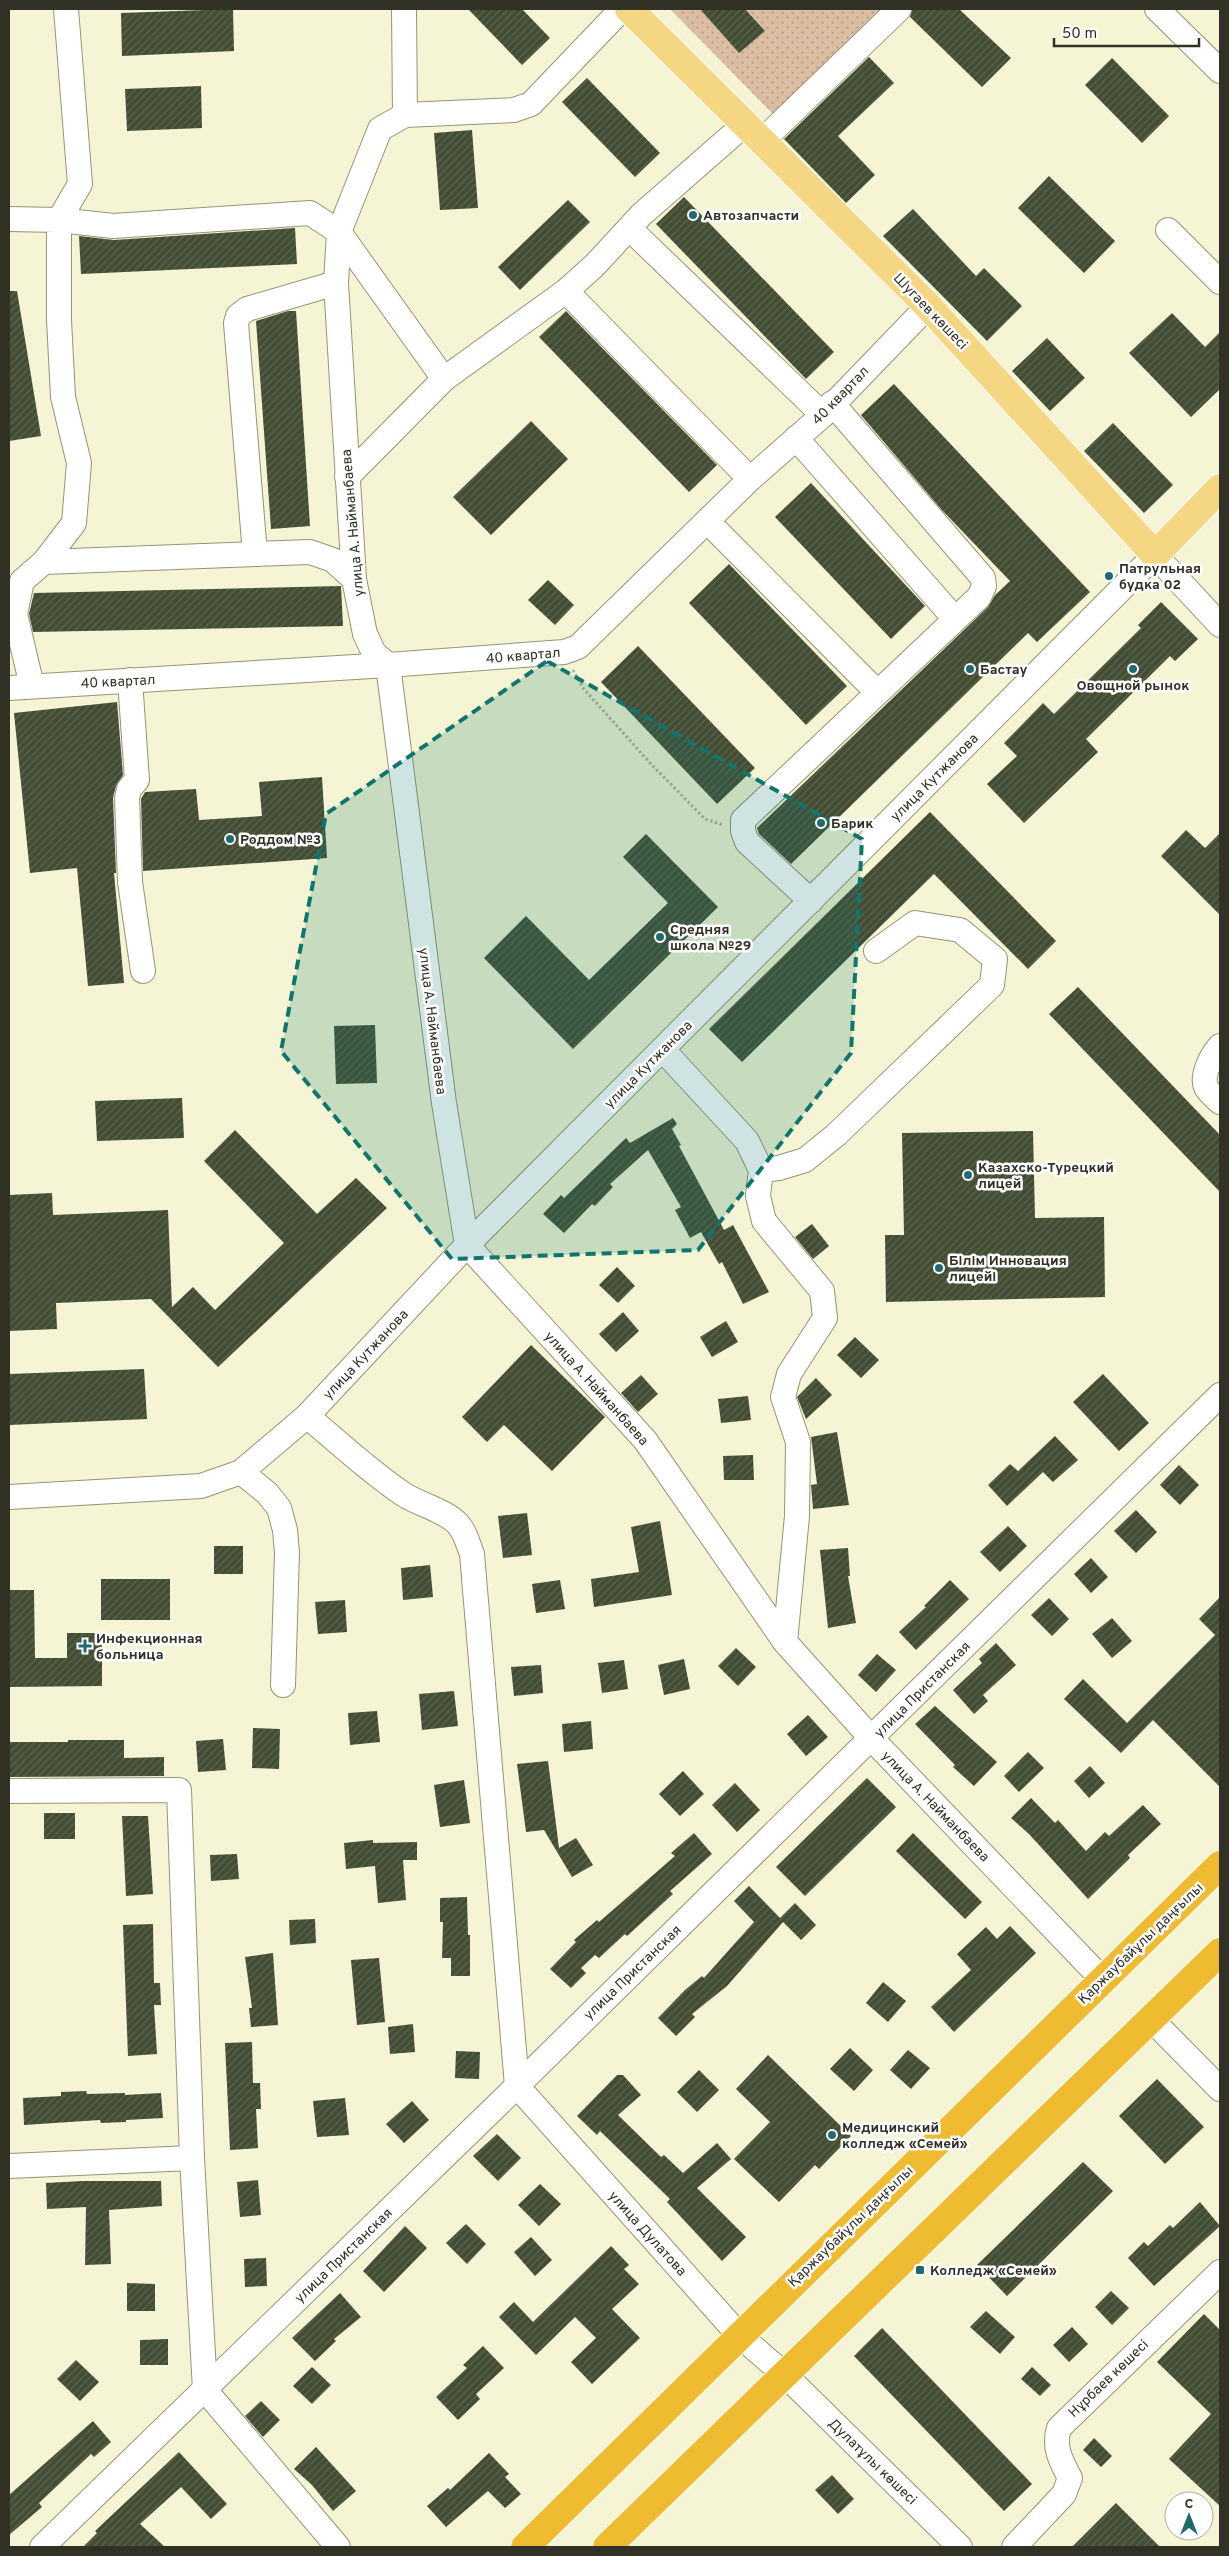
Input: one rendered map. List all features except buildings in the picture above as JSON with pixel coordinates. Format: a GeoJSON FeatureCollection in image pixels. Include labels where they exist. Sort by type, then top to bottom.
{"type":"FeatureCollection","features":[{"type":"Feature","properties":{"kind":"highway","name":"Қаржаубайұлы даңғылы"},"geometry":{"type":"LineString","coordinates":[[525,2547],[1220,1865]]}},
{"type":"Feature","properties":{"kind":"highway"},"geometry":{"type":"LineString","coordinates":[[607,2547],[1220,1952]]}},
{"type":"Feature","properties":{"kind":"main road","name":"Шугаев көшесі"},"geometry":{"type":"LineString","coordinates":[[629,9],[928,306],[1155,555]]}},
{"type":"Feature","properties":{"kind":"main road","name":"улица Кутжанова"},"geometry":{"type":"LineString","coordinates":[[1155,555],[1220,488]]}},
{"type":"Feature","properties":{"kind":"street"},"geometry":{"type":"LineString","coordinates":[[20,687],[15,614],[22,581],[44,562],[74,523],[79,462],[63,396],[59,320],[59,220],[80,184],[66,9]]}},
{"type":"Feature","properties":{"kind":"street"},"geometry":{"type":"LineString","coordinates":[[404,9],[405,115]]}},
{"type":"Feature","properties":{"kind":"street","name":"улица А. Найманбаева"},"geometry":{"type":"LineString","coordinates":[[622,9],[531,104],[514,110],[405,115],[380,129],[339,232],[336,283],[354,579],[365,634],[374,653],[388,665],[444,1104],[467,1245],[645,1440],[785,1642],[871,1738],[1102,1980]]}},
{"type":"Feature","properties":{"kind":"street"},"geometry":{"type":"LineString","coordinates":[[347,477],[444,379],[566,291],[630,229],[641,215],[753,132],[899,9]]}},
{"type":"Feature","properties":{"kind":"street"},"geometry":{"type":"LineString","coordinates":[[1157,9],[1220,71]]}},
{"type":"Feature","properties":{"kind":"street"},"geometry":{"type":"LineString","coordinates":[[9,220],[59,220],[113,226],[310,213],[339,232],[444,379]]}},
{"type":"Feature","properties":{"kind":"street"},"geometry":{"type":"LineString","coordinates":[[630,229],[828,409],[983,578],[984,586],[978,597],[743,820],[743,831],[747,842],[811,901]]}},
{"type":"Feature","properties":{"kind":"street"},"geometry":{"type":"LineString","coordinates":[[1168,230],[1220,282]]}},
{"type":"Feature","properties":{"kind":"street"},"geometry":{"type":"LineString","coordinates":[[255,554],[236,323],[238,316],[247,309],[336,283]]}},
{"type":"Feature","properties":{"kind":"street"},"geometry":{"type":"LineString","coordinates":[[566,291],[750,479]]}},
{"type":"Feature","properties":{"kind":"street","name":"40 квартал"},"geometry":{"type":"LineString","coordinates":[[20,687],[388,665],[564,652],[578,647],[750,479],[828,409],[928,306]]}},
{"type":"Feature","properties":{"kind":"street"},"geometry":{"type":"LineString","coordinates":[[796,438],[955,619]]}},
{"type":"Feature","properties":{"kind":"street"},"geometry":{"type":"LineString","coordinates":[[707,521],[877,692]]}},
{"type":"Feature","properties":{"kind":"street"},"geometry":{"type":"LineString","coordinates":[[44,562],[310,552],[333,560],[354,579]]}},
{"type":"Feature","properties":{"kind":"street","name":"Шугаев көшесі"},"geometry":{"type":"LineString","coordinates":[[1155,555],[1220,625]]}},
{"type":"Feature","properties":{"kind":"street","name":"улица Кутжанова"},"geometry":{"type":"LineString","coordinates":[[9,1497],[201,1486],[242,1472],[307,1416],[467,1245],[1155,555]]}},
{"type":"Feature","properties":{"kind":"street"},"geometry":{"type":"LineString","coordinates":[[130,680],[137,780],[129,789],[127,798],[130,882],[143,972]]}},
{"type":"Feature","properties":{"kind":"street"},"geometry":{"type":"LineString","coordinates":[[761,1170],[779,1168],[805,1160],[836,1135],[992,985],[995,959],[960,930],[915,922],[876,951]]}},
{"type":"Feature","properties":{"kind":"street"},"geometry":{"type":"LineString","coordinates":[[1220,1046],[1215,1052],[1205,1077],[1206,1088],[1220,1102]]}},
{"type":"Feature","properties":{"kind":"street"},"geometry":{"type":"LineString","coordinates":[[663,1050],[747,1141],[761,1170],[758,1196],[764,1221],[822,1292],[825,1318],[788,1374],[782,1397],[798,1442],[797,1516],[785,1642]]}},
{"type":"Feature","properties":{"kind":"street","name":"улица Пристанская"},"geometry":{"type":"LineString","coordinates":[[42,2547],[517,2086],[1220,1395]]}},
{"type":"Feature","properties":{"kind":"street"},"geometry":{"type":"LineString","coordinates":[[307,1416],[391,1486],[414,1502],[444,1514],[458,1524],[466,1537],[472,1554],[517,2086]]}},
{"type":"Feature","properties":{"kind":"street"},"geometry":{"type":"LineString","coordinates":[[242,1472],[267,1493],[279,1508],[285,1530],[287,1552],[284,1685]]}},
{"type":"Feature","properties":{"kind":"street"},"geometry":{"type":"LineString","coordinates":[[9,1791],[179,1790],[192,2158],[205,2390],[338,2547]]}},
{"type":"Feature","properties":{"kind":"street"},"geometry":{"type":"LineString","coordinates":[[1152,2019],[1220,2089]]}},
{"type":"Feature","properties":{"kind":"street","name":"улица Дулатова"},"geometry":{"type":"LineString","coordinates":[[517,2086],[739,2335],[785,2375]]}},
{"type":"Feature","properties":{"kind":"street"},"geometry":{"type":"LineString","coordinates":[[9,2166],[192,2158]]}},
{"type":"Feature","properties":{"kind":"street","name":"Нұрбаев көшесі"},"geometry":{"type":"LineString","coordinates":[[1014,2547],[1064,2494],[1070,2478],[1059,2457],[1056,2439],[1059,2428],[1220,2272]]}},
{"type":"Feature","properties":{"kind":"street","name":"Дулатұлы көшесі"},"geometry":{"type":"LineString","coordinates":[[785,2375],[955,2545]]}},
{"type":"Feature","properties":{"kind":"path"},"geometry":{"type":"LineString","coordinates":[[564,652],[583,688],[651,764],[705,818],[743,831]]}},
{"type":"Feature","properties":{"kind":"highlighted area"},"geometry":{"type":"Polygon","coordinates":[[[547,661],[862,839],[851,1053],[698,1250],[452,1259],[281,1051],[326,814],[547,661]]]}},
{"type":"Feature","properties":{"kind":"shaded area"},"geometry":{"type":"Polygon","coordinates":[[[670,9],[883,9],[781,122],[670,9]]]}},
{"type":"Feature","properties":{"kind":"place","name":"Автозапчасти"},"geometry":{"type":"Point","coordinates":[693,215]}},
{"type":"Feature","properties":{"kind":"place","name":"Патрульная будка 02"},"geometry":{"type":"Point","coordinates":[1109,576]}},
{"type":"Feature","properties":{"kind":"place","name":"Бастау"},"geometry":{"type":"Point","coordinates":[970,669]}},
{"type":"Feature","properties":{"kind":"place","name":"Овощной рынок"},"geometry":{"type":"Point","coordinates":[1133,669]}},
{"type":"Feature","properties":{"kind":"place","name":"Барик"},"geometry":{"type":"Point","coordinates":[821,823]}},
{"type":"Feature","properties":{"kind":"place","name":"Роддом №3"},"geometry":{"type":"Point","coordinates":[230,839]}},
{"type":"Feature","properties":{"kind":"place","name":"Средняя школа №29"},"geometry":{"type":"Point","coordinates":[660,937]}},
{"type":"Feature","properties":{"kind":"place","name":"Казахско-Турецкий лицей"},"geometry":{"type":"Point","coordinates":[968,1175]}},
{"type":"Feature","properties":{"kind":"place","name":"Білім Инновация лицейі"},"geometry":{"type":"Point","coordinates":[939,1268]}},
{"type":"Feature","properties":{"kind":"place","name":"Инфекционная больница"},"geometry":{"type":"Point","coordinates":[85,1646]}},
{"type":"Feature","properties":{"kind":"place","name":"Медицинский колледж «Семей»"},"geometry":{"type":"Point","coordinates":[832,2135]}},
{"type":"Feature","properties":{"kind":"place","name":"Колледж «Семей»"},"geometry":{"type":"Point","coordinates":[920,2270]}}]}
